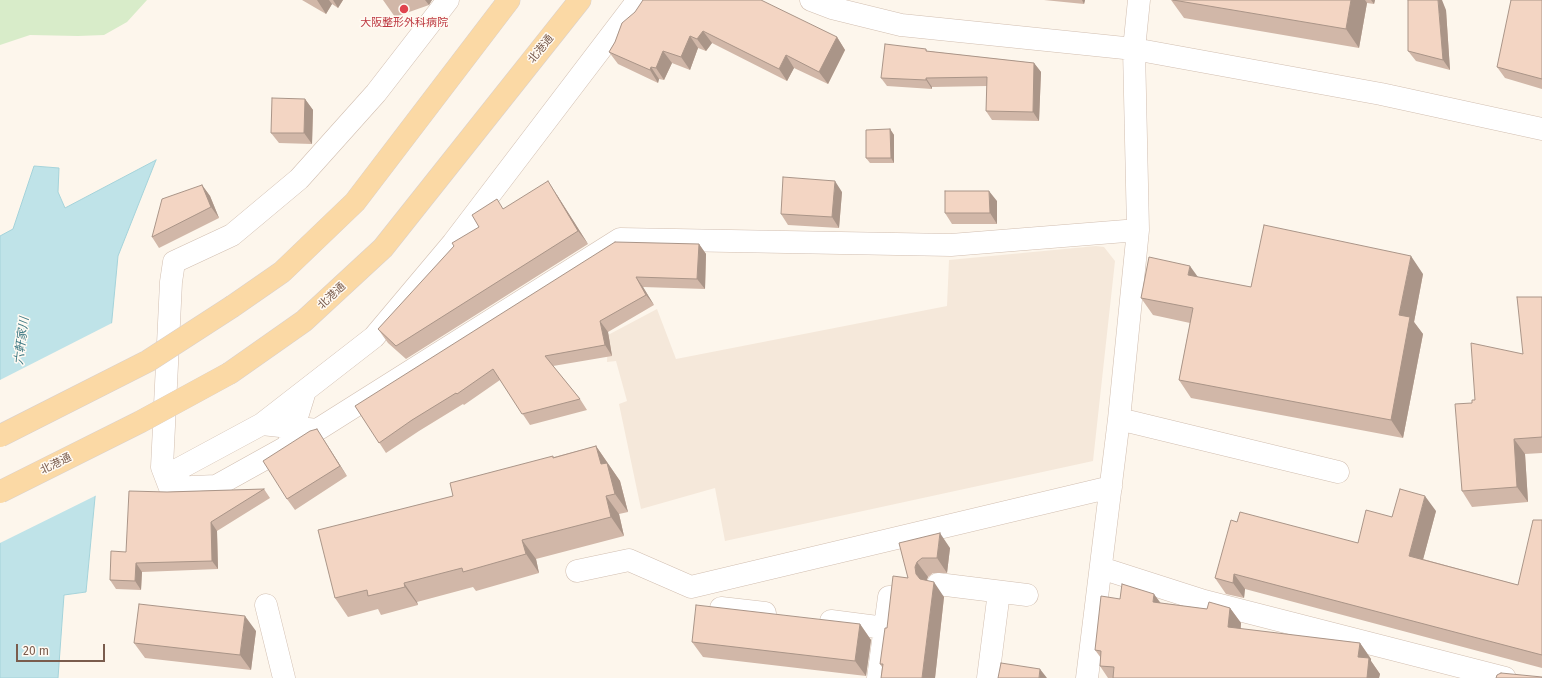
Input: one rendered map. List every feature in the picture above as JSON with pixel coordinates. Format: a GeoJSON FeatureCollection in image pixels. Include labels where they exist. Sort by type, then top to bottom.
{"type":"FeatureCollection","features":[{"type":"Feature","properties":{"kind":"main road"},"geometry":{"type":"LineString","coordinates":[[0,436],[148,362],[282,272],[355,202],[509,0]]}},
{"type":"Feature","properties":{"kind":"main road","name":"北港通"},"geometry":{"type":"LineString","coordinates":[[0,492],[140,422],[230,374],[304,321],[383,248],[580,0]]}},
{"type":"Feature","properties":{"kind":"street"},"geometry":{"type":"LineString","coordinates":[[305,391],[288,446],[216,486],[170,488],[162,467],[171,282],[174,262],[232,235],[298,180],[376,93],[448,0]]}},
{"type":"Feature","properties":{"kind":"street"},"geometry":{"type":"LineString","coordinates":[[162,467],[173,472],[262,424],[374,337],[453,243],[638,0]]}},
{"type":"Feature","properties":{"kind":"street"},"geometry":{"type":"LineString","coordinates":[[811,0],[832,8],[901,25],[1134,49],[1381,94],[1542,129]]}},
{"type":"Feature","properties":{"kind":"street"},"geometry":{"type":"LineString","coordinates":[[1087,678],[1119,419],[1138,230],[1134,49],[1139,0]]}},
{"type":"Feature","properties":{"kind":"street"},"geometry":{"type":"LineString","coordinates":[[262,424],[317,430],[620,239],[951,245],[1138,230]]}},
{"type":"Feature","properties":{"kind":"street"},"geometry":{"type":"LineString","coordinates":[[1119,419],[1338,472]]}},
{"type":"Feature","properties":{"kind":"street"},"geometry":{"type":"LineString","coordinates":[[577,571],[629,560],[691,587],[1111,487]]}},
{"type":"Feature","properties":{"kind":"street"},"geometry":{"type":"LineString","coordinates":[[1100,568],[1204,601],[1506,678]]}},
{"type":"Feature","properties":{"kind":"street"},"geometry":{"type":"LineString","coordinates":[[938,584],[1027,595]]}},
{"type":"Feature","properties":{"kind":"street"},"geometry":{"type":"LineString","coordinates":[[988,678],[999,592]]}},
{"type":"Feature","properties":{"kind":"street"},"geometry":{"type":"LineString","coordinates":[[878,678],[889,597]]}},
{"type":"Feature","properties":{"kind":"street"},"geometry":{"type":"LineString","coordinates":[[266,605],[284,678]]}},
{"type":"Feature","properties":{"kind":"street"},"geometry":{"type":"LineString","coordinates":[[720,608],[783,616]]}},
{"type":"Feature","properties":{"kind":"street"},"geometry":{"type":"LineString","coordinates":[[814,619],[885,628]]}},
{"type":"Feature","properties":{"kind":"shaded area"},"geometry":{"type":"Polygon","coordinates":[[[1096,246],[1104,247],[1115,261],[1093,461],[725,541],[715,488],[641,509],[619,404],[627,401],[616,361],[607,362],[608,335],[657,309],[676,359],[947,306],[949,260],[1096,246]]]}},
{"type":"Feature","properties":{"kind":"green space"},"geometry":{"type":"Polygon","coordinates":[[[0,0],[147,0],[127,22],[104,35],[30,35],[0,45],[0,0]]]}},
{"type":"Feature","properties":{"kind":"water","name":"六軒家川"},"geometry":{"type":"Polygon","coordinates":[[[156,160],[118,256],[86,592],[64,595],[58,678],[0,678],[0,236],[13,229],[34,166],[59,168],[58,192],[65,208],[156,160]]]}},
{"type":"Feature","properties":{"kind":"pier"},"geometry":{"type":"Polygon","coordinates":[[[114,322],[97,495],[0,543],[0,380],[114,322]]]}},
{"type":"Feature","properties":{"kind":"building"},"geometry":{"type":"Polygon","coordinates":[[[643,0],[761,0],[837,37],[819,72],[786,55],[779,69],[703,31],[697,39],[690,36],[681,57],[663,51],[656,68],[651,67],[650,70],[609,52],[615,42],[622,23],[635,12],[643,0]]]}},
{"type":"Feature","properties":{"kind":"building"},"geometry":{"type":"Polygon","coordinates":[[[1173,0],[1351,0],[1346,29],[1173,0]]]}},
{"type":"Feature","properties":{"kind":"building"},"geometry":{"type":"Polygon","coordinates":[[[1408,0],[1438,0],[1443,60],[1408,51],[1408,0]]]}},
{"type":"Feature","properties":{"kind":"building"},"geometry":{"type":"Polygon","coordinates":[[[1511,0],[1542,0],[1542,79],[1497,67],[1511,0]]]}},
{"type":"Feature","properties":{"kind":"building"},"geometry":{"type":"Polygon","coordinates":[[[885,44],[926,49],[926,51],[1034,63],[1033,112],[986,111],[987,77],[926,78],[926,80],[881,78],[885,44]]]}},
{"type":"Feature","properties":{"kind":"building"},"geometry":{"type":"Polygon","coordinates":[[[272,98],[305,99],[304,133],[271,133],[272,98]]]}},
{"type":"Feature","properties":{"kind":"building"},"geometry":{"type":"Polygon","coordinates":[[[890,129],[891,158],[866,158],[866,130],[890,129]]]}},
{"type":"Feature","properties":{"kind":"building"},"geometry":{"type":"Polygon","coordinates":[[[783,177],[835,181],[832,217],[781,214],[783,177]]]}},
{"type":"Feature","properties":{"kind":"building"},"geometry":{"type":"Polygon","coordinates":[[[548,181],[578,231],[396,346],[378,329],[454,246],[452,243],[479,227],[472,215],[497,199],[503,209],[548,181]]]}},
{"type":"Feature","properties":{"kind":"building"},"geometry":{"type":"Polygon","coordinates":[[[202,185],[211,207],[152,237],[162,199],[202,185]]]}},
{"type":"Feature","properties":{"kind":"building"},"geometry":{"type":"Polygon","coordinates":[[[945,191],[989,191],[990,213],[945,213],[945,191]]]}},
{"type":"Feature","properties":{"kind":"building"},"geometry":{"type":"Polygon","coordinates":[[[1264,225],[1411,256],[1399,315],[1410,317],[1391,420],[1179,380],[1193,308],[1141,298],[1149,257],[1190,266],[1188,275],[1251,287],[1264,225]]]}},
{"type":"Feature","properties":{"kind":"building"},"geometry":{"type":"Polygon","coordinates":[[[615,242],[699,244],[697,279],[636,277],[646,295],[600,321],[605,345],[545,356],[580,399],[522,414],[493,369],[457,394],[456,393],[412,420],[379,443],[355,406],[615,242]]]}},
{"type":"Feature","properties":{"kind":"building"},"geometry":{"type":"Polygon","coordinates":[[[1517,297],[1542,297],[1542,437],[1514,439],[1517,487],[1462,491],[1455,404],[1472,403],[1472,400],[1475,400],[1471,343],[1523,354],[1517,297]]]}},
{"type":"Feature","properties":{"kind":"building"},"geometry":{"type":"Polygon","coordinates":[[[317,429],[340,466],[287,499],[263,461],[310,431],[317,429]]]}},
{"type":"Feature","properties":{"kind":"building"},"geometry":{"type":"Polygon","coordinates":[[[596,446],[601,464],[607,463],[615,494],[606,496],[611,517],[522,540],[526,554],[463,572],[462,568],[404,583],[405,587],[368,596],[367,590],[335,598],[318,530],[453,496],[450,483],[596,446]]]}},
{"type":"Feature","properties":{"kind":"building"},"geometry":{"type":"Polygon","coordinates":[[[264,489],[211,522],[212,561],[136,563],[135,581],[110,580],[111,551],[126,552],[129,491],[167,492],[264,489]]]}},
{"type":"Feature","properties":{"kind":"building"},"geometry":{"type":"Polygon","coordinates":[[[1400,489],[1425,496],[1409,556],[1518,585],[1533,520],[1542,520],[1542,655],[1234,574],[1233,583],[1215,578],[1231,520],[1237,522],[1240,512],[1358,543],[1366,510],[1392,517],[1400,489]]]}},
{"type":"Feature","properties":{"kind":"building"},"geometry":{"type":"Polygon","coordinates":[[[940,533],[937,558],[922,558],[917,562],[915,567],[916,574],[920,579],[934,582],[922,678],[881,678],[883,664],[880,664],[885,628],[887,628],[893,576],[908,578],[899,543],[940,533]]]}},
{"type":"Feature","properties":{"kind":"building"},"geometry":{"type":"Polygon","coordinates":[[[1122,584],[1154,594],[1153,602],[1207,609],[1209,602],[1230,608],[1228,627],[1360,643],[1358,657],[1369,658],[1367,678],[1113,678],[1114,667],[1100,666],[1101,651],[1095,650],[1101,596],[1120,599],[1122,584]]]}},
{"type":"Feature","properties":{"kind":"building"},"geometry":{"type":"Polygon","coordinates":[[[139,604],[245,616],[240,655],[134,643],[139,604]]]}},
{"type":"Feature","properties":{"kind":"building"},"geometry":{"type":"Polygon","coordinates":[[[696,605],[860,624],[855,661],[692,642],[696,605]]]}},
{"type":"Feature","properties":{"kind":"building"},"geometry":{"type":"Polygon","coordinates":[[[1001,663],[1040,669],[1039,678],[998,678],[1001,663]]]}},
{"type":"Feature","properties":{"kind":"building"},"geometry":{"type":"Polygon","coordinates":[[[1501,673],[1542,678],[1496,678],[1497,675],[1501,673]]]}},
{"type":"Feature","properties":{"kind":"place","name":"大阪整形外科病院"},"geometry":{"type":"Point","coordinates":[404,9]}}]}
